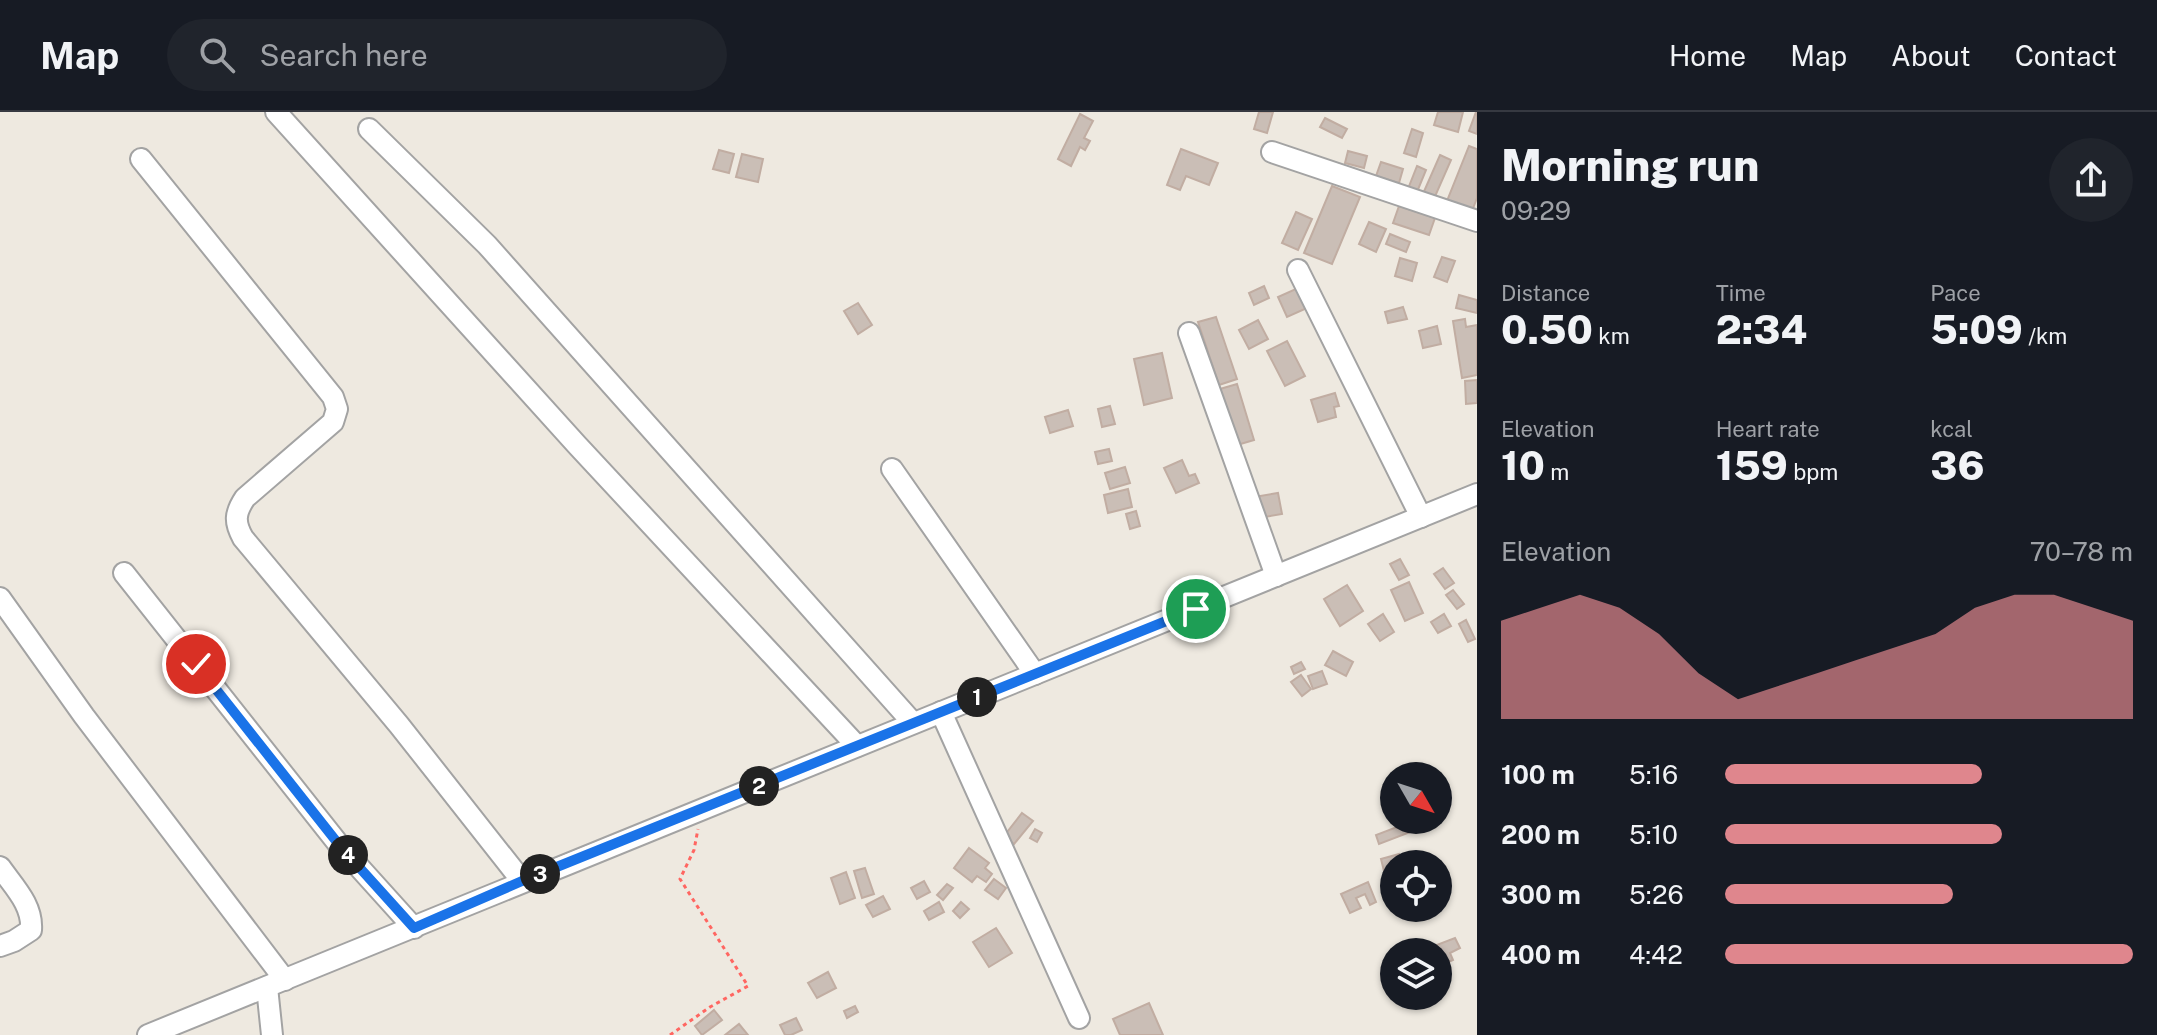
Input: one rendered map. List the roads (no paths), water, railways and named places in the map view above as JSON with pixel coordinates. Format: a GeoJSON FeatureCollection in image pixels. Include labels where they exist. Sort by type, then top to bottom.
{"type":"FeatureCollection","features":[{"type":"Feature","properties":{"kind":"street"},"geometry":{"type":"LineString","coordinates":[[276,112],[577,445],[857,746]]}},
{"type":"Feature","properties":{"kind":"street"},"geometry":{"type":"LineString","coordinates":[[369,129],[487,245],[913,723]]}},
{"type":"Feature","properties":{"kind":"street"},"geometry":{"type":"LineString","coordinates":[[1272,152],[1477,221]]}},
{"type":"Feature","properties":{"kind":"street"},"geometry":{"type":"LineString","coordinates":[[141,159],[333,397],[337,409],[333,422],[245,498],[238,508],[235,523],[243,538],[399,725],[522,881]]}},
{"type":"Feature","properties":{"kind":"street"},"geometry":{"type":"LineString","coordinates":[[1298,270],[1421,517]]}},
{"type":"Feature","properties":{"kind":"street"},"geometry":{"type":"LineString","coordinates":[[1189,333],[1276,576]]}},
{"type":"Feature","properties":{"kind":"street"},"geometry":{"type":"LineString","coordinates":[[892,469],[1035,674]]}},
{"type":"Feature","properties":{"kind":"street"},"geometry":{"type":"LineString","coordinates":[[148,1035],[1477,494]]}},
{"type":"Feature","properties":{"kind":"street"},"geometry":{"type":"LineString","coordinates":[[124,573],[340,846],[414,928]]}},
{"type":"Feature","properties":{"kind":"street"},"geometry":{"type":"LineString","coordinates":[[0,598],[276,984],[272,1035]]}},
{"type":"Feature","properties":{"kind":"street"},"geometry":{"type":"LineString","coordinates":[[941,712],[1079,1018]]}},
{"type":"Feature","properties":{"kind":"street"},"geometry":{"type":"LineString","coordinates":[[0,867],[28,905],[32,920],[31,930],[0,946]]}}]}
